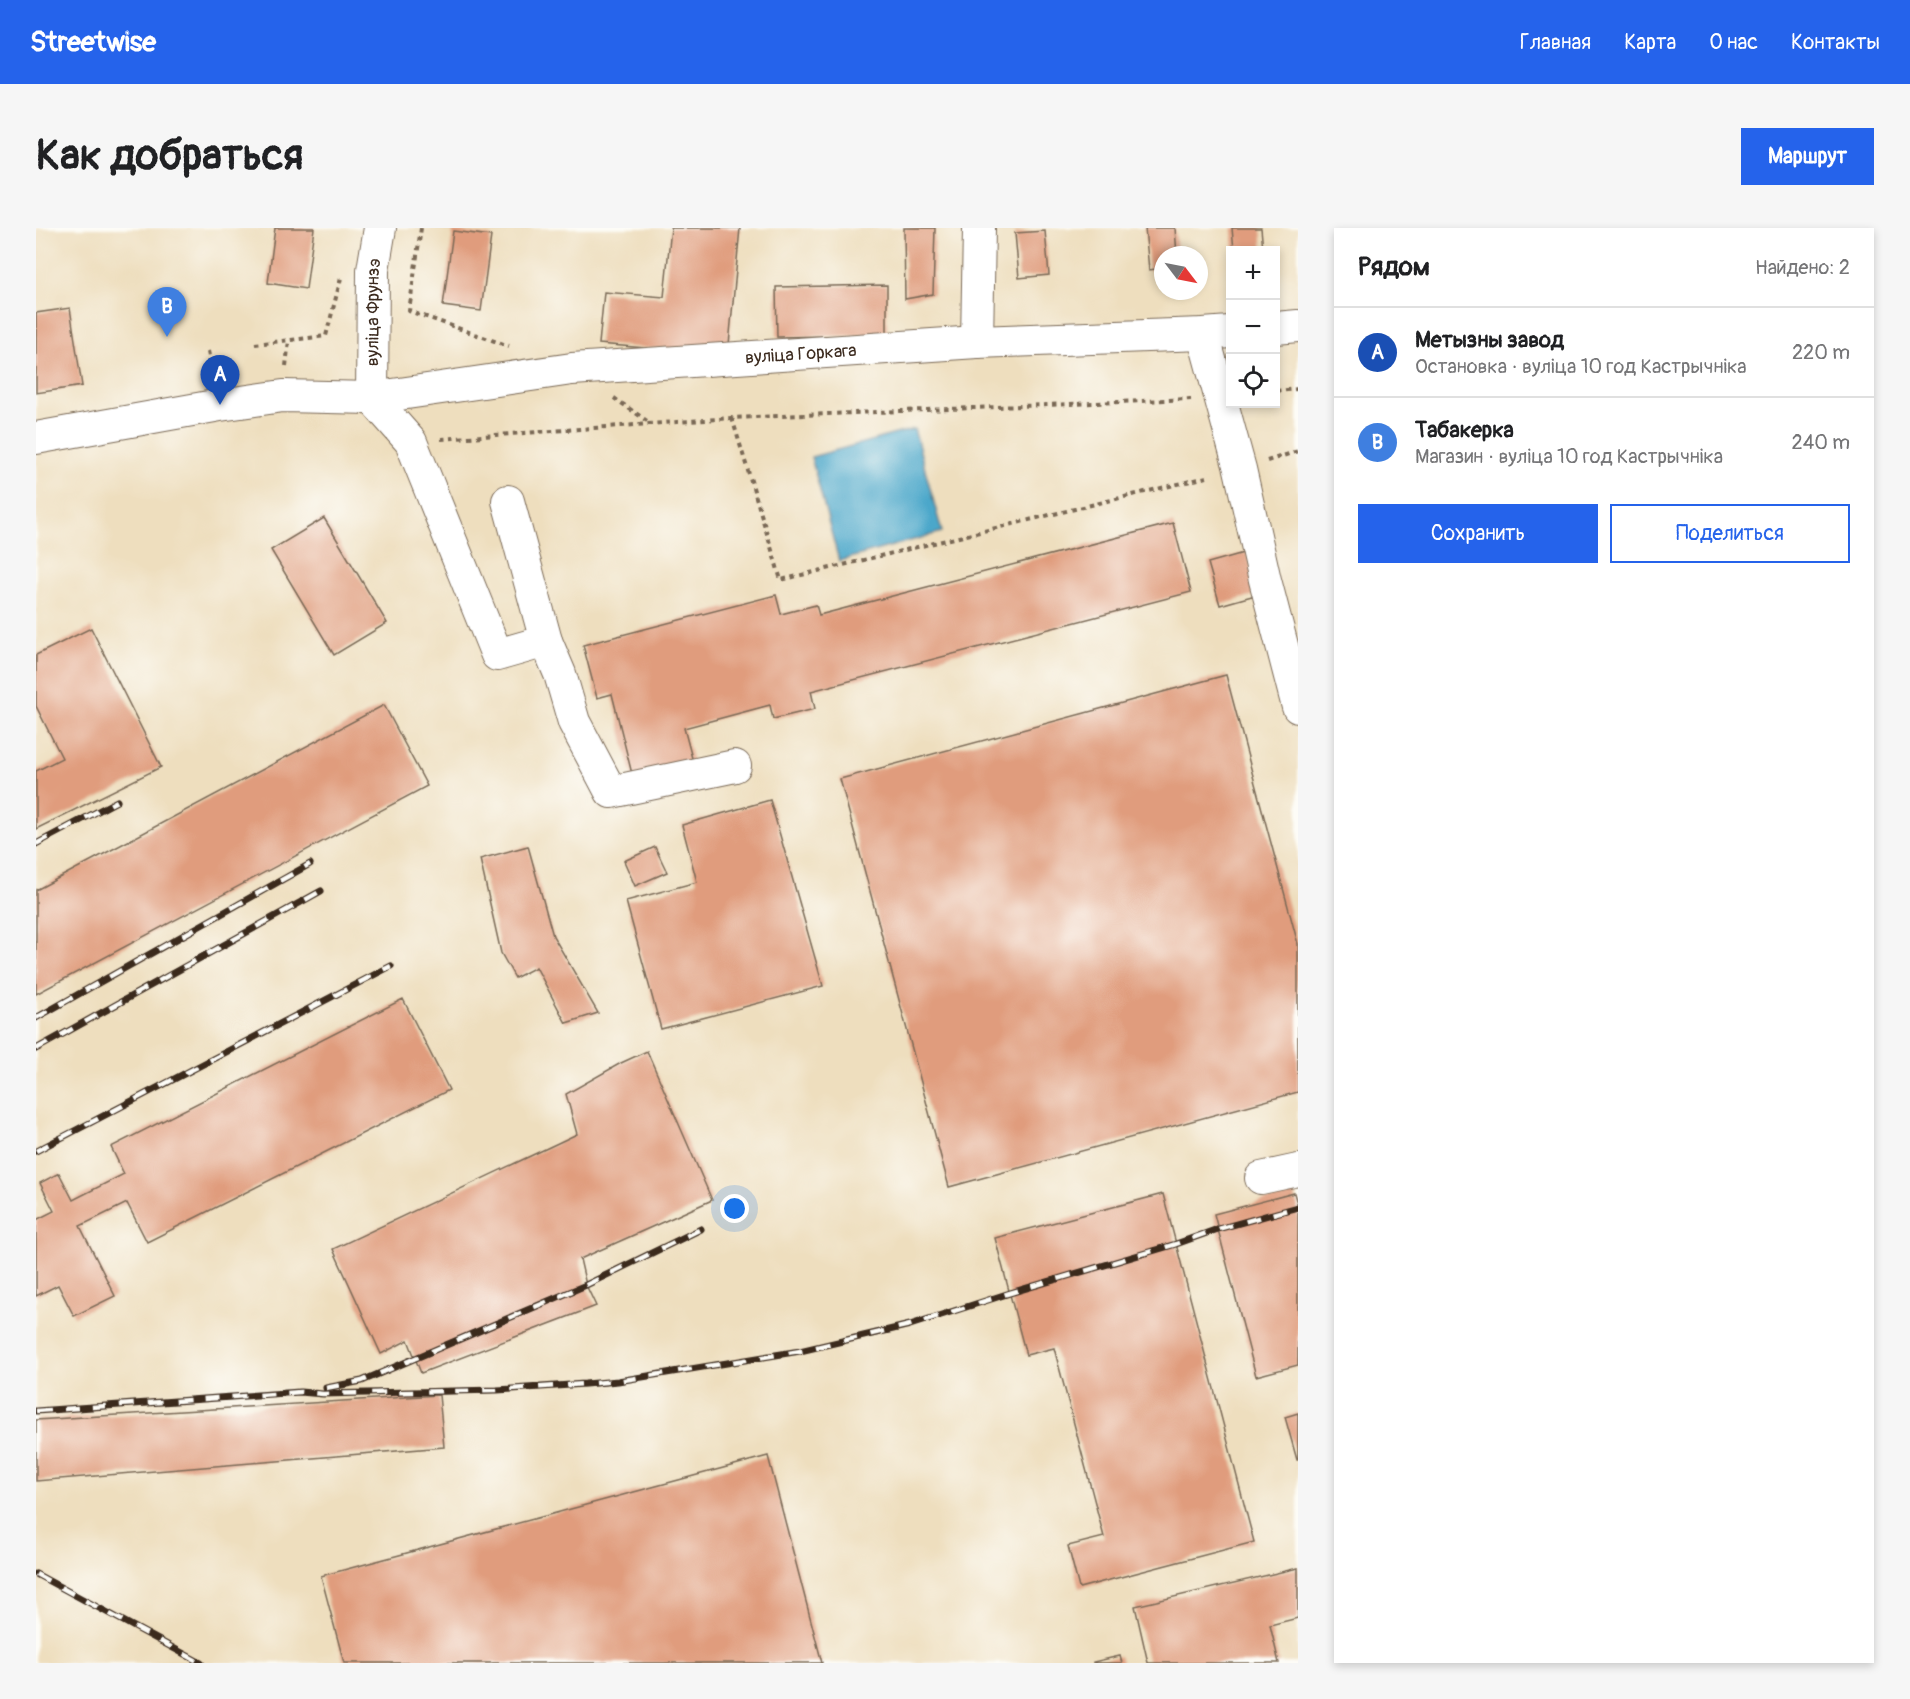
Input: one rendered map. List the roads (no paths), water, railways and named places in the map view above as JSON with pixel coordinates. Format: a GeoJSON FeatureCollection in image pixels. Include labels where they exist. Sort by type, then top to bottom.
{"type":"FeatureCollection","features":[{"type":"Feature","properties":{"kind":"street","name":"вуліца Фрунзэ"},"geometry":{"type":"LineString","coordinates":[[372,398],[374,270],[380,228]]}},
{"type":"Feature","properties":{"kind":"street"},"geometry":{"type":"LineString","coordinates":[[977,342],[979,228]]}},
{"type":"Feature","properties":{"kind":"street"},"geometry":{"type":"LineString","coordinates":[[1280,328],[1298,326]]}},
{"type":"Feature","properties":{"kind":"street"},"geometry":{"type":"LineString","coordinates":[[1217,333],[1220,398],[1240,469],[1265,580],[1298,707]]}},
{"type":"Feature","properties":{"kind":"street","name":"вуліца Горкага"},"geometry":{"type":"LineString","coordinates":[[36,438],[219,405],[283,396],[372,398],[572,369],[977,342],[1217,333]]}},
{"type":"Feature","properties":{"kind":"street"},"geometry":{"type":"LineString","coordinates":[[372,398],[411,442],[497,655],[546,641]]}},
{"type":"Feature","properties":{"kind":"street"},"geometry":{"type":"LineString","coordinates":[[508,501],[546,641],[560,674],[574,722],[611,792],[735,766]]}},
{"type":"Feature","properties":{"kind":"street"},"geometry":{"type":"LineString","coordinates":[[1261,1178],[1298,1170]]}},
{"type":"Feature","properties":{"kind":"water"},"geometry":{"type":"Polygon","coordinates":[[[914,429],[942,532],[839,561],[811,457],[914,429]]]}},
{"type":"Feature","properties":{"kind":"railway"},"geometry":{"type":"LineString","coordinates":[[36,844],[117,801]]}},
{"type":"Feature","properties":{"kind":"railway"},"geometry":{"type":"LineString","coordinates":[[36,1018],[310,864]]}},
{"type":"Feature","properties":{"kind":"railway"},"geometry":{"type":"LineString","coordinates":[[36,1049],[321,891]]}},
{"type":"Feature","properties":{"kind":"railway"},"geometry":{"type":"LineString","coordinates":[[36,1151],[391,966]]}},
{"type":"Feature","properties":{"kind":"railway"},"geometry":{"type":"LineString","coordinates":[[36,1411],[300,1392],[323,1394],[497,1390],[618,1381],[800,1351],[910,1325],[1176,1244],[1218,1229],[1298,1207]]}},
{"type":"Feature","properties":{"kind":"railway"},"geometry":{"type":"LineString","coordinates":[[326,1388],[362,1381],[586,1285],[701,1229]]}},
{"type":"Feature","properties":{"kind":"railway"},"geometry":{"type":"LineString","coordinates":[[36,1574],[201,1663]]}},
{"type":"Feature","properties":{"kind":"place","name":"Табакерка"},"geometry":{"type":"Point","coordinates":[167,337]}},
{"type":"Feature","properties":{"kind":"place","name":"Метызны завод"},"geometry":{"type":"Point","coordinates":[220,405]}}]}
